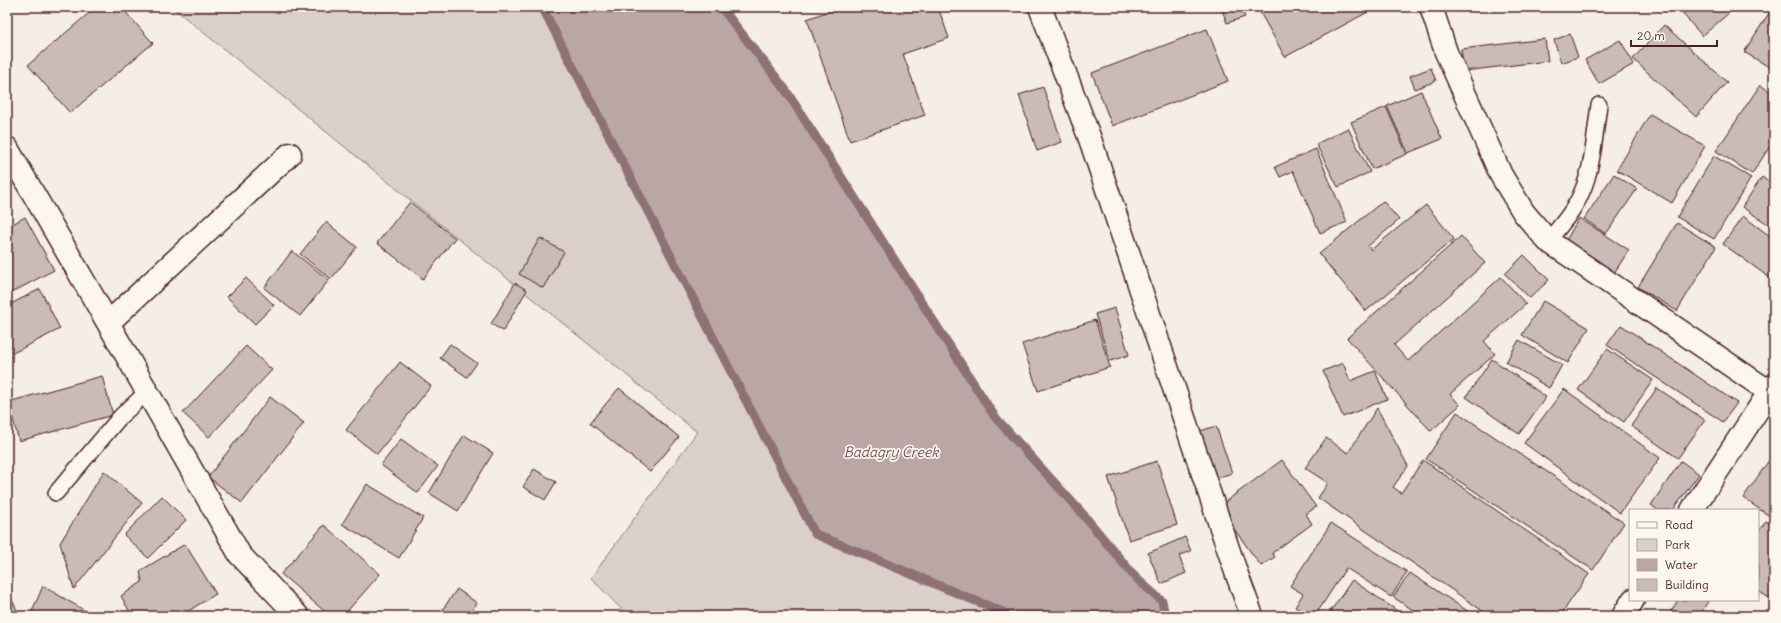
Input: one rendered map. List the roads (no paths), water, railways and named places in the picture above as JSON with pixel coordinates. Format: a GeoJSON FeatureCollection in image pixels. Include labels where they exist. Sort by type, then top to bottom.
{"type":"FeatureCollection","features":[{"type":"Feature","properties":{"kind":"street"},"geometry":{"type":"LineString","coordinates":[[1040,7],[1090,139],[1252,616]]}},
{"type":"Feature","properties":{"kind":"street"},"geometry":{"type":"LineString","coordinates":[[1431,7],[1446,52],[1500,175],[1524,213],[1548,241],[1772,391],[1693,509]]}},
{"type":"Feature","properties":{"kind":"street"},"geometry":{"type":"LineString","coordinates":[[7,148],[240,555],[298,616]]}},
{"type":"Feature","properties":{"kind":"street"},"geometry":{"type":"LineString","coordinates":[[108,323],[290,154]]}},
{"type":"Feature","properties":{"kind":"street"},"geometry":{"type":"LineString","coordinates":[[1623,616],[1632,601]]}},
{"type":"Feature","properties":{"kind":"lane"},"geometry":{"type":"LineString","coordinates":[[1548,241],[1575,207],[1581,193],[1593,152],[1599,105]]}},
{"type":"Feature","properties":{"kind":"lane"},"geometry":{"type":"LineString","coordinates":[[56,493],[121,416],[147,392]]}},
{"type":"Feature","properties":{"kind":"water","name":"Badagry Creek"},"geometry":{"type":"Polygon","coordinates":[[[542,7],[721,7],[785,89],[995,417],[1081,512],[1135,577],[1162,601],[1165,616],[1012,616],[815,534],[542,7]]]}},
{"type":"Feature","properties":{"kind":"waterway"},"geometry":{"type":"LineString","coordinates":[[542,7],[815,534],[1012,616]]}},
{"type":"Feature","properties":{"kind":"waterway"},"geometry":{"type":"LineString","coordinates":[[721,7],[785,89],[995,417],[1081,512],[1135,577],[1162,601],[1165,616]]}}]}
